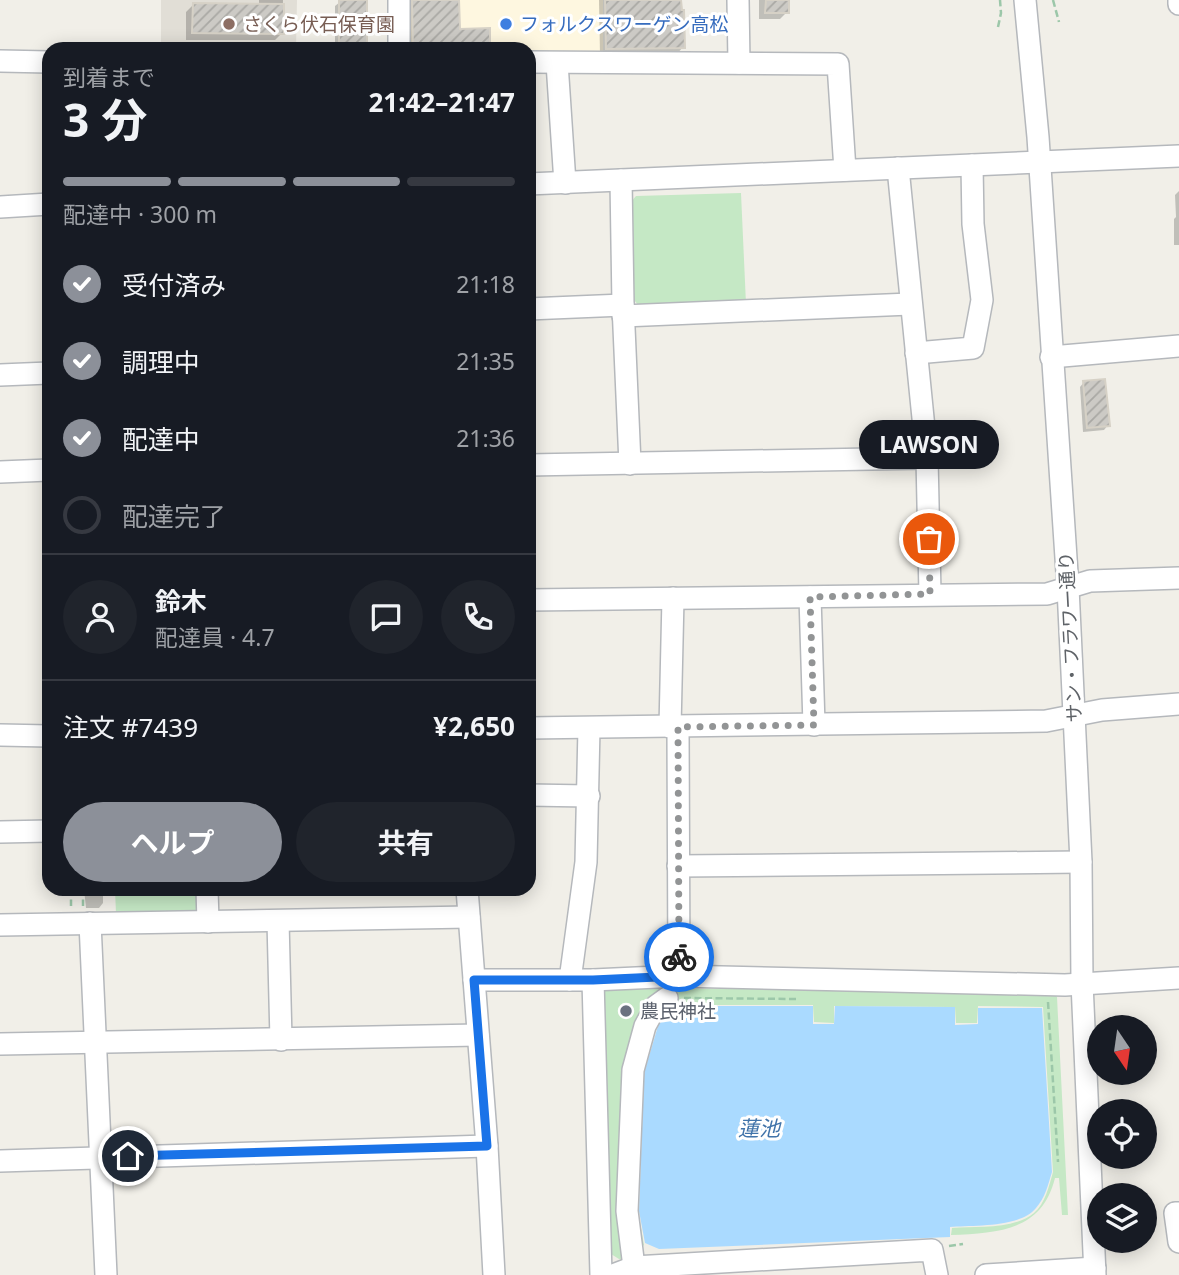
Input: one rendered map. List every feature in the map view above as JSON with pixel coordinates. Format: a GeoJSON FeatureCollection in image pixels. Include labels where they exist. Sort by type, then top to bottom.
{"type":"FeatureCollection","features":[{"type":"Feature","properties":{"kind":"street"},"geometry":{"type":"LineString","coordinates":[[399,0],[399,42]]}},
{"type":"Feature","properties":{"kind":"street"},"geometry":{"type":"LineString","coordinates":[[738,0],[739,63]]}},
{"type":"Feature","properties":{"kind":"street","name":"サン・フラワー通り"},"geometry":{"type":"LineString","coordinates":[[1025,0],[1040,162],[1068,588],[1095,1271]]}},
{"type":"Feature","properties":{"kind":"street"},"geometry":{"type":"LineString","coordinates":[[0,61],[42,62]]}},
{"type":"Feature","properties":{"kind":"street"},"geometry":{"type":"LineString","coordinates":[[536,62],[838,64],[845,170]]}},
{"type":"Feature","properties":{"kind":"street"},"geometry":{"type":"LineString","coordinates":[[557,63],[565,183]]}},
{"type":"Feature","properties":{"kind":"street"},"geometry":{"type":"LineString","coordinates":[[536,184],[1179,156]]}},
{"type":"Feature","properties":{"kind":"street"},"geometry":{"type":"LineString","coordinates":[[916,353],[973,348],[982,300],[973,223],[972,165]]}},
{"type":"Feature","properties":{"kind":"street"},"geometry":{"type":"LineString","coordinates":[[898,168],[927,458],[930,594]]}},
{"type":"Feature","properties":{"kind":"street"},"geometry":{"type":"LineString","coordinates":[[621,180],[623,310],[630,464]]}},
{"type":"Feature","properties":{"kind":"street"},"geometry":{"type":"LineString","coordinates":[[0,206],[42,204]]}},
{"type":"Feature","properties":{"kind":"street"},"geometry":{"type":"LineString","coordinates":[[536,309],[910,304]]}},
{"type":"Feature","properties":{"kind":"street"},"geometry":{"type":"LineString","coordinates":[[1051,357],[1179,346]]}},
{"type":"Feature","properties":{"kind":"street"},"geometry":{"type":"LineString","coordinates":[[0,375],[42,373]]}},
{"type":"Feature","properties":{"kind":"street"},"geometry":{"type":"LineString","coordinates":[[536,465],[927,458]]}},
{"type":"Feature","properties":{"kind":"street"},"geometry":{"type":"LineString","coordinates":[[0,472],[42,470]]}},
{"type":"Feature","properties":{"kind":"street"},"geometry":{"type":"LineString","coordinates":[[536,600],[1047,594],[1090,581],[1179,578]]}},
{"type":"Feature","properties":{"kind":"street"},"geometry":{"type":"LineString","coordinates":[[810,597],[814,725]]}},
{"type":"Feature","properties":{"kind":"street"},"geometry":{"type":"LineString","coordinates":[[673,598],[679,976]]}},
{"type":"Feature","properties":{"kind":"street"},"geometry":{"type":"LineString","coordinates":[[536,729],[1046,722],[1102,710],[1179,704]]}},
{"type":"Feature","properties":{"kind":"street"},"geometry":{"type":"LineString","coordinates":[[570,980],[586,862],[589,728]]}},
{"type":"Feature","properties":{"kind":"street"},"geometry":{"type":"LineString","coordinates":[[0,735],[42,736]]}},
{"type":"Feature","properties":{"kind":"street"},"geometry":{"type":"LineString","coordinates":[[536,795],[589,796]]}},
{"type":"Feature","properties":{"kind":"street"},"geometry":{"type":"LineString","coordinates":[[0,832],[42,831]]}},
{"type":"Feature","properties":{"kind":"street"},"geometry":{"type":"LineString","coordinates":[[678,866],[1080,862]]}},
{"type":"Feature","properties":{"kind":"street"},"geometry":{"type":"LineString","coordinates":[[207,896],[208,922]]}},
{"type":"Feature","properties":{"kind":"street"},"geometry":{"type":"LineString","coordinates":[[468,896],[494,1275]]}},
{"type":"Feature","properties":{"kind":"street"},"geometry":{"type":"LineString","coordinates":[[0,925],[469,917]]}},
{"type":"Feature","properties":{"kind":"street"},"geometry":{"type":"LineString","coordinates":[[278,920],[281,1040]]}},
{"type":"Feature","properties":{"kind":"street"},"geometry":{"type":"LineString","coordinates":[[90,923],[106,1275]]}},
{"type":"Feature","properties":{"kind":"street"},"geometry":{"type":"LineString","coordinates":[[474,980],[593,980],[679,976],[1065,985],[1179,978]]}},
{"type":"Feature","properties":{"kind":"street"},"geometry":{"type":"LineString","coordinates":[[593,980],[601,1275]]}},
{"type":"Feature","properties":{"kind":"street"},"geometry":{"type":"LineString","coordinates":[[634,1267],[626,1211],[633,1070],[645,1026],[656,1006],[667,998]]}},
{"type":"Feature","properties":{"kind":"street"},"geometry":{"type":"LineString","coordinates":[[0,1044],[478,1035]]}},
{"type":"Feature","properties":{"kind":"street"},"geometry":{"type":"LineString","coordinates":[[0,1161],[487,1146]]}},
{"type":"Feature","properties":{"kind":"street"},"geometry":{"type":"LineString","coordinates":[[1179,1213],[1175,1213],[1179,1242]]}},
{"type":"Feature","properties":{"kind":"street"},"geometry":{"type":"LineString","coordinates":[[613,1275],[634,1267],[932,1250],[937,1275]]}},
{"type":"Feature","properties":{"kind":"street"},"geometry":{"type":"LineString","coordinates":[[986,1275],[1095,1271]]}},
{"type":"Feature","properties":{"kind":"path"},"geometry":{"type":"LineString","coordinates":[[998,27],[1000,0]]}},
{"type":"Feature","properties":{"kind":"path"},"geometry":{"type":"LineString","coordinates":[[1053,0],[1059,22]]}},
{"type":"Feature","properties":{"kind":"path"},"geometry":{"type":"LineString","coordinates":[[1048,1001],[1058,1162]]}},
{"type":"Feature","properties":{"kind":"shaded area","name":"さくら伏石保育園"},"geometry":{"type":"Polygon","coordinates":[[[161,0],[297,0],[296,42],[161,42],[161,0]]]}},
{"type":"Feature","properties":{"kind":"shaded area","name":"フォルクスワーゲン高松"},"geometry":{"type":"Polygon","coordinates":[[[409,0],[603,0],[603,56],[536,55],[536,42],[409,42],[409,0]]]}},
{"type":"Feature","properties":{"kind":"green space"},"geometry":{"type":"Polygon","coordinates":[[[741,193],[746,304],[640,307],[634,300],[631,202],[636,196],[741,193]]]}},
{"type":"Feature","properties":{"kind":"green space"},"geometry":{"type":"Polygon","coordinates":[[[115,896],[197,896],[197,913],[116,914],[115,896]]]}},
{"type":"Feature","properties":{"kind":"green space"},"geometry":{"type":"Polygon","coordinates":[[[605,988],[1051,991],[1057,997],[1068,1215],[1062,1215],[1059,1178],[1055,1178],[1049,1196],[1029,1219],[1001,1230],[951,1235],[952,1228],[1016,1222],[1034,1213],[1046,1194],[1053,1172],[1043,1007],[978,1006],[977,1023],[956,1023],[955,1007],[834,1006],[834,1023],[814,1022],[813,1005],[673,1005],[660,1015],[643,1072],[638,1211],[644,1245],[628,1259],[619,1259],[611,1254],[600,993],[605,988]]]}},
{"type":"Feature","properties":{"kind":"water","name":"蓮池"},"geometry":{"type":"Polygon","coordinates":[[[672,1006],[813,1006],[813,1024],[834,1024],[835,1006],[955,1007],[955,1025],[978,1024],[978,1008],[1042,1008],[1052,1172],[1042,1200],[1029,1214],[1019,1219],[996,1224],[950,1227],[950,1237],[659,1249],[645,1243],[639,1211],[644,1073],[661,1016],[672,1006]]]}},
{"type":"Feature","properties":{"kind":"building"},"geometry":{"type":"Polygon","coordinates":[[[339,0],[367,0],[367,42],[339,42],[339,0]]]}},
{"type":"Feature","properties":{"kind":"building"},"geometry":{"type":"Polygon","coordinates":[[[412,0],[459,0],[460,29],[490,28],[490,42],[413,42],[412,0]]]}},
{"type":"Feature","properties":{"kind":"building"},"geometry":{"type":"Polygon","coordinates":[[[605,0],[681,0],[684,10],[685,48],[606,49],[605,0]]]}},
{"type":"Feature","properties":{"kind":"building"},"geometry":{"type":"Polygon","coordinates":[[[766,0],[789,0],[789,13],[765,13],[766,0]]]}},
{"type":"Feature","properties":{"kind":"building"},"geometry":{"type":"Polygon","coordinates":[[[193,3],[284,4],[284,34],[192,33],[193,3]]]}},
{"type":"Feature","properties":{"kind":"building"},"geometry":{"type":"Polygon","coordinates":[[[1105,379],[1110,426],[1087,428],[1083,381],[1105,379]]]}},
{"type":"Feature","properties":{"kind":"way so far"},"geometry":{"type":"LineString","coordinates":[[679,957],[678,727],[814,725],[810,597],[930,594],[929,539]]}},
{"type":"Feature","properties":{"kind":"place","name":"さくら伏石保育園"},"geometry":{"type":"Point","coordinates":[229,24]}},
{"type":"Feature","properties":{"kind":"place","name":"フォルクスワーゲン高松"},"geometry":{"type":"Point","coordinates":[506,24]}},
{"type":"Feature","properties":{"kind":"place","name":"LAWSON"},"geometry":{"type":"Point","coordinates":[929,539]}},
{"type":"Feature","properties":{"kind":"place","name":"農民神社"},"geometry":{"type":"Point","coordinates":[626,1011]}},
{"type":"Feature","properties":{"kind":"route"},"geometry":{"type":"LineString","coordinates":[[128,1156],[487,1146],[474,980],[593,980],[679,976],[679,957]]}}]}
